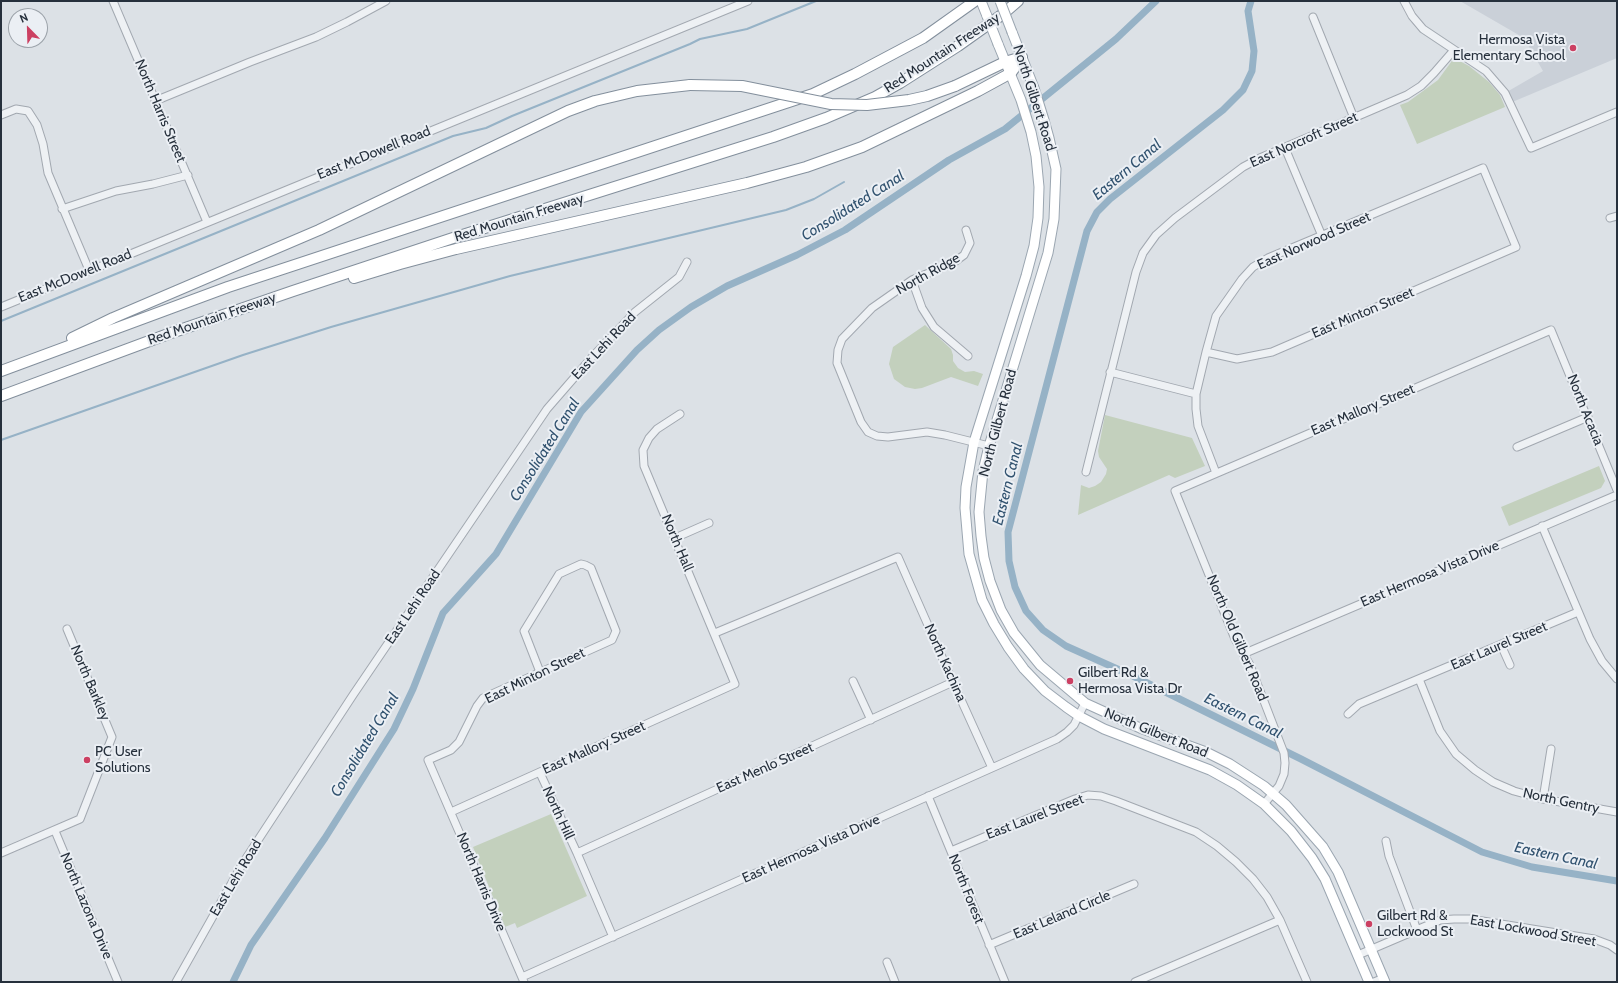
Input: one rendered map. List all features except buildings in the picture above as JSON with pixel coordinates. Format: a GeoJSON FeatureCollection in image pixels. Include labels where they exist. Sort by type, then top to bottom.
{"type":"FeatureCollection","features":[{"type":"Feature","properties":{"kind":"highway","name":"Red Mountain Freeway"},"geometry":{"type":"LineString","coordinates":[[1,371],[243,282],[813,94],[855,74],[917,41],[975,1]]}},
{"type":"Feature","properties":{"kind":"highway","name":"Red Mountain Freeway"},"geometry":{"type":"LineString","coordinates":[[1,396],[171,333],[293,291],[453,238],[773,137],[826,118],[874,97],[900,83],[958,46],[1018,1]]}},
{"type":"Feature","properties":{"kind":"highway"},"geometry":{"type":"LineString","coordinates":[[20,363],[113,318],[319,230],[568,111],[607,98],[637,91],[690,84],[742,86],[831,104],[867,105],[909,100],[927,96],[955,86],[1005,62],[1022,57]]}},
{"type":"Feature","properties":{"kind":"highway"},"geometry":{"type":"LineString","coordinates":[[293,291],[325,286],[456,249],[800,169],[839,156],[892,133],[1011,73],[1022,57]]}},
{"type":"Feature","properties":{"kind":"main road","name":"North Gilbert Road"},"geometry":{"type":"LineString","coordinates":[[981,1],[1005,62],[1011,73],[1031,132],[1036,156],[1039,187],[1038,218],[1034,246],[974,442],[966,487],[966,528],[968,554],[982,600],[1001,636],[1024,669],[1045,691],[1079,716],[1134,742],[1210,770],[1237,785],[1264,804],[1291,831],[1312,858],[1325,879],[1369,982]]}},
{"type":"Feature","properties":{"kind":"main road","name":"North Gilbert Road"},"geometry":{"type":"LineString","coordinates":[[1000,1],[1034,88],[1049,138],[1056,169],[1052,234],[1048,253],[989,446],[983,471],[979,512],[984,558],[990,581],[1001,610],[1014,633],[1040,665],[1085,703],[1140,728],[1206,752],[1230,764],[1274,794],[1300,820],[1323,847],[1338,872],[1384,980]]}},
{"type":"Feature","properties":{"kind":"street","name":"North Harris Street"},"geometry":{"type":"LineString","coordinates":[[113,1],[188,175],[206,222]]}},
{"type":"Feature","properties":{"kind":"street","name":"East McDowell Road"},"geometry":{"type":"LineString","coordinates":[[1,307],[748,1]]}},
{"type":"Feature","properties":{"kind":"street"},"geometry":{"type":"LineString","coordinates":[[1404,1],[1412,16],[1423,29],[1486,71],[1505,92],[1531,148],[1617,112]]}},
{"type":"Feature","properties":{"kind":"street"},"geometry":{"type":"LineString","coordinates":[[155,101],[316,37],[347,22],[382,2]]}},
{"type":"Feature","properties":{"kind":"street"},"geometry":{"type":"LineString","coordinates":[[1313,17],[1354,118]]}},
{"type":"Feature","properties":{"kind":"street","name":"East Norcroft Street"},"geometry":{"type":"LineString","coordinates":[[1086,472],[1136,272],[1143,253],[1156,235],[1243,167],[1260,158],[1407,95],[1421,86],[1454,50]]}},
{"type":"Feature","properties":{"kind":"street"},"geometry":{"type":"LineString","coordinates":[[1,115],[16,109],[28,111],[39,131],[48,173],[89,270]]}},
{"type":"Feature","properties":{"kind":"street"},"geometry":{"type":"LineString","coordinates":[[1285,148],[1322,236]]}},
{"type":"Feature","properties":{"kind":"street","name":"East Norwood Street"},"geometry":{"type":"LineString","coordinates":[[1216,473],[1198,426],[1196,394],[1216,316],[1228,296],[1253,267],[1268,258],[1483,168],[1516,247]]}},
{"type":"Feature","properties":{"kind":"street"},"geometry":{"type":"LineString","coordinates":[[62,209],[116,191],[188,175]]}},
{"type":"Feature","properties":{"kind":"street","name":"North Ridge"},"geometry":{"type":"LineString","coordinates":[[966,230],[970,243],[964,254],[953,263],[912,280],[872,308],[842,339],[838,350],[837,363],[861,422],[868,432],[877,436],[888,437],[927,432],[945,434],[989,446]]}},
{"type":"Feature","properties":{"kind":"street","name":"East Minton Street"},"geometry":{"type":"LineString","coordinates":[[1206,352],[1237,359],[1272,352],[1516,247]]}},
{"type":"Feature","properties":{"kind":"street","name":"East Lehi Road"},"geometry":{"type":"LineString","coordinates":[[176,982],[243,863],[353,694],[547,409],[634,312],[679,277],[687,262]]}},
{"type":"Feature","properties":{"kind":"street"},"geometry":{"type":"LineString","coordinates":[[912,280],[922,308],[934,327],[968,356]]}},
{"type":"Feature","properties":{"kind":"street","name":"North Acacia"},"geometry":{"type":"LineString","coordinates":[[1551,330],[1617,490]]}},
{"type":"Feature","properties":{"kind":"street","name":"East Mallory Street"},"geometry":{"type":"LineString","coordinates":[[1175,491],[1551,330]]}},
{"type":"Feature","properties":{"kind":"street"},"geometry":{"type":"LineString","coordinates":[[1110,372],[1196,394]]}},
{"type":"Feature","properties":{"kind":"street","name":"North Hall"},"geometry":{"type":"LineString","coordinates":[[680,414],[657,429],[649,438],[643,450],[644,466],[736,684]]}},
{"type":"Feature","properties":{"kind":"street"},"geometry":{"type":"LineString","coordinates":[[1517,446],[1588,417]]}},
{"type":"Feature","properties":{"kind":"street","name":"North Old Gilbert Road"},"geometry":{"type":"LineString","coordinates":[[1175,491],[1235,639],[1250,665],[1284,753],[1284,774],[1274,794],[1264,804]]}},
{"type":"Feature","properties":{"kind":"street","name":"East Hermosa Vista Drive"},"geometry":{"type":"LineString","coordinates":[[1244,654],[1617,495]]}},
{"type":"Feature","properties":{"kind":"street"},"geometry":{"type":"LineString","coordinates":[[675,538],[709,522]]}},
{"type":"Feature","properties":{"kind":"street"},"geometry":{"type":"LineString","coordinates":[[1542,526],[1590,639],[1602,661],[1617,679]]}},
{"type":"Feature","properties":{"kind":"street","name":"North Kachina"},"geometry":{"type":"LineString","coordinates":[[715,633],[898,557],[992,768]]}},
{"type":"Feature","properties":{"kind":"street","name":"East Minton Street"},"geometry":{"type":"LineString","coordinates":[[428,760],[451,750],[459,742],[477,706],[483,698],[612,640],[616,631],[591,568],[585,565],[581,564],[559,574],[524,631],[540,672]]}},
{"type":"Feature","properties":{"kind":"street","name":"East Laurel Street"},"geometry":{"type":"LineString","coordinates":[[1348,714],[1359,704],[1578,612]]}},
{"type":"Feature","properties":{"kind":"street","name":"North Barkley"},"geometry":{"type":"LineString","coordinates":[[55,831],[80,819],[112,737],[67,629]]}},
{"type":"Feature","properties":{"kind":"street"},"geometry":{"type":"LineString","coordinates":[[1501,645],[1510,664]]}},
{"type":"Feature","properties":{"kind":"street","name":"North Gentry"},"geometry":{"type":"LineString","coordinates":[[1419,679],[1440,731],[1456,754],[1475,770],[1493,782],[1514,791],[1543,800],[1617,812]]}},
{"type":"Feature","properties":{"kind":"street"},"geometry":{"type":"LineString","coordinates":[[853,681],[871,720]]}},
{"type":"Feature","properties":{"kind":"street","name":"East Menlo Street"},"geometry":{"type":"LineString","coordinates":[[577,854],[953,682]]}},
{"type":"Feature","properties":{"kind":"street","name":"East Mallory Street"},"geometry":{"type":"LineString","coordinates":[[451,812],[736,684]]}},
{"type":"Feature","properties":{"kind":"street","name":"East Hermosa Vista Drive"},"geometry":{"type":"LineString","coordinates":[[523,980],[613,937],[1057,740],[1074,726],[1085,703]]}},
{"type":"Feature","properties":{"kind":"street"},"geometry":{"type":"LineString","coordinates":[[1543,800],[1551,749]]}},
{"type":"Feature","properties":{"kind":"street","name":"North Harris Drive"},"geometry":{"type":"LineString","coordinates":[[428,760],[523,980]]}},
{"type":"Feature","properties":{"kind":"street","name":"North Hill"},"geometry":{"type":"LineString","coordinates":[[540,773],[613,937]]}},
{"type":"Feature","properties":{"kind":"street","name":"East Laurel Street"},"geometry":{"type":"LineString","coordinates":[[951,851],[1075,799],[1088,795],[1101,796],[1166,819],[1196,832],[1217,846],[1253,879],[1267,897],[1280,920]]}},
{"type":"Feature","properties":{"kind":"street","name":"North Forest"},"geometry":{"type":"LineString","coordinates":[[928,796],[1005,982]]}},
{"type":"Feature","properties":{"kind":"street"},"geometry":{"type":"LineString","coordinates":[[1,852],[55,831]]}},
{"type":"Feature","properties":{"kind":"street","name":"North Lazona Drive"},"geometry":{"type":"LineString","coordinates":[[55,831],[118,982]]}},
{"type":"Feature","properties":{"kind":"street"},"geometry":{"type":"LineString","coordinates":[[1386,841],[1389,856],[1417,930]]}},
{"type":"Feature","properties":{"kind":"street","name":"East Leland Circle"},"geometry":{"type":"LineString","coordinates":[[989,946],[1134,884]]}},
{"type":"Feature","properties":{"kind":"street","name":"East Lockwood Street"},"geometry":{"type":"LineString","coordinates":[[1358,955],[1440,920],[1454,918],[1470,919],[1594,940],[1610,945],[1617,950]]}},
{"type":"Feature","properties":{"kind":"street"},"geometry":{"type":"LineString","coordinates":[[1135,982],[1280,920],[1307,982]]}},
{"type":"Feature","properties":{"kind":"street"},"geometry":{"type":"LineString","coordinates":[[887,962],[896,982]]}},
{"type":"Feature","properties":{"kind":"street"},"geometry":{"type":"LineString","coordinates":[[1374,982],[1384,980]]}},
{"type":"Feature","properties":{"kind":"shaded area","name":"Hermosa Vista Elementary School"},"geometry":{"type":"Polygon","coordinates":[[[1460,1],[1617,1],[1617,58],[1510,103],[1505,93],[1543,71],[1524,38],[1460,1]]]}},
{"type":"Feature","properties":{"kind":"green space"},"geometry":{"type":"Polygon","coordinates":[[[1454,58],[1469,66],[1489,82],[1500,95],[1505,107],[1417,144],[1400,105],[1408,102],[1438,80],[1454,58]]]}},
{"type":"Feature","properties":{"kind":"green space"},"geometry":{"type":"Polygon","coordinates":[[[925,325],[951,349],[953,361],[958,368],[965,372],[974,371],[983,374],[978,386],[951,377],[922,388],[915,389],[905,387],[894,379],[889,364],[893,347],[925,325]]]}},
{"type":"Feature","properties":{"kind":"green space"},"geometry":{"type":"Polygon","coordinates":[[[1105,415],[1192,438],[1205,466],[1175,478],[1169,475],[1078,515],[1081,485],[1089,488],[1095,486],[1101,482],[1106,474],[1107,469],[1099,457],[1098,451],[1105,415]]]}},
{"type":"Feature","properties":{"kind":"green space"},"geometry":{"type":"Polygon","coordinates":[[[1599,466],[1605,481],[1601,488],[1509,526],[1501,507],[1599,466]]]}},
{"type":"Feature","properties":{"kind":"green space"},"geometry":{"type":"Polygon","coordinates":[[[551,814],[587,896],[517,928],[515,923],[505,927],[473,847],[551,814]]]}},
{"type":"Feature","properties":{"kind":"waterway"},"geometry":{"type":"LineString","coordinates":[[1,321],[453,136],[486,128],[700,39],[747,29],[816,1]]}},
{"type":"Feature","properties":{"kind":"waterway","name":"Consolidated Canal"},"geometry":{"type":"LineString","coordinates":[[233,982],[251,945],[325,838],[394,729],[413,689],[443,613],[496,554],[581,412],[637,350],[659,330],[691,307],[727,286],[797,255],[845,230],[949,160],[1005,129],[1116,39],[1156,1]]}},
{"type":"Feature","properties":{"kind":"waterway","name":"Eastern Canal"},"geometry":{"type":"LineString","coordinates":[[1251,1],[1248,11],[1254,51],[1252,71],[1243,90],[1223,110],[1110,199],[1097,212],[1087,231],[1008,532],[1009,561],[1015,587],[1026,611],[1043,630],[1066,646],[1133,676],[1301,759],[1482,852],[1532,867],[1617,881]]}},
{"type":"Feature","properties":{"kind":"waterway"},"geometry":{"type":"LineString","coordinates":[[1,440],[243,355],[331,327],[510,276],[786,210],[814,199],[844,182]]}},
{"type":"Feature","properties":{"kind":"place","name":"Hermosa Vista Elementary School"},"geometry":{"type":"Point","coordinates":[1573,48]}},
{"type":"Feature","properties":{"kind":"place","name":"Gilbert Rd & Hermosa Vista Dr"},"geometry":{"type":"Point","coordinates":[1070,681]}},
{"type":"Feature","properties":{"kind":"place","name":"PC User Solutions"},"geometry":{"type":"Point","coordinates":[87,760]}},
{"type":"Feature","properties":{"kind":"place","name":"Gilbert Rd & Lockwood St"},"geometry":{"type":"Point","coordinates":[1369,924]}}]}
